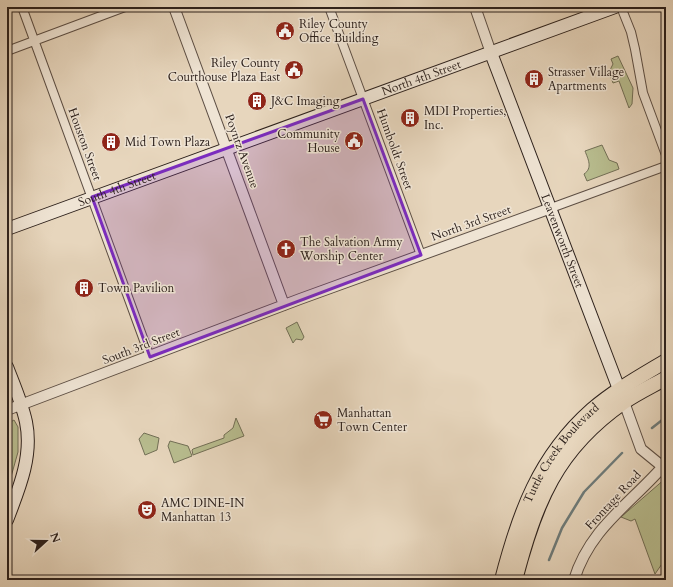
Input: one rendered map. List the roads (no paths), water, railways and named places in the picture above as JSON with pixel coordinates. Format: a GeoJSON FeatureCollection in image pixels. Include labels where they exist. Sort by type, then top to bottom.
{"type":"FeatureCollection","features":[{"type":"Feature","properties":{"kind":"highway","name":"Tuttle Creek Boulevard"},"geometry":{"type":"LineString","coordinates":[[516,578],[529,529],[540,499],[559,464],[578,441],[622,396],[666,361]]}},
{"type":"Feature","properties":{"kind":"highway","name":"Tuttle Creek Boulevard"},"geometry":{"type":"LineString","coordinates":[[502,580],[516,528],[529,495],[543,468],[565,436],[593,410],[666,378]]}},
{"type":"Feature","properties":{"kind":"main road","name":"North 4th Street"},"geometry":{"type":"LineString","coordinates":[[227,148],[615,7]]}},
{"type":"Feature","properties":{"kind":"main road","name":"Leavenworth Street"},"geometry":{"type":"LineString","coordinates":[[491,53],[622,396]]}},
{"type":"Feature","properties":{"kind":"main road","name":"South 4th Street"},"geometry":{"type":"LineString","coordinates":[[7,229],[227,148]]}},
{"type":"Feature","properties":{"kind":"main road"},"geometry":{"type":"LineString","coordinates":[[7,367],[26,423],[27,458],[7,520]]}},
{"type":"Feature","properties":{"kind":"street","name":"Houston Street"},"geometry":{"type":"LineString","coordinates":[[22,7],[150,357]]}},
{"type":"Feature","properties":{"kind":"street"},"geometry":{"type":"LineString","coordinates":[[7,51],[125,7]]}},
{"type":"Feature","properties":{"kind":"street","name":"Poyntz Avenue"},"geometry":{"type":"LineString","coordinates":[[174,7],[284,305]]}},
{"type":"Feature","properties":{"kind":"street","name":"Humboldt Street"},"geometry":{"type":"LineString","coordinates":[[329,7],[421,255]]}},
{"type":"Feature","properties":{"kind":"street","name":"Leavenworth Street"},"geometry":{"type":"LineString","coordinates":[[475,7],[491,53]]}},
{"type":"Feature","properties":{"kind":"street"},"geometry":{"type":"LineString","coordinates":[[621,7],[632,37],[643,92],[666,155]]}},
{"type":"Feature","properties":{"kind":"street","name":"North 3rd Street"},"geometry":{"type":"LineString","coordinates":[[284,305],[666,166]]}},
{"type":"Feature","properties":{"kind":"street","name":"South 3rd Street"},"geometry":{"type":"LineString","coordinates":[[7,410],[284,305]]}},
{"type":"Feature","properties":{"kind":"street","name":"Leavenworth Street"},"geometry":{"type":"LineString","coordinates":[[622,396],[642,450],[664,465]]}},
{"type":"Feature","properties":{"kind":"street","name":"Frontage Road"},"geometry":{"type":"LineString","coordinates":[[574,580],[583,556],[596,536],[616,512],[664,465]]}},
{"type":"Feature","properties":{"kind":"waterway"},"geometry":{"type":"LineString","coordinates":[[652,428],[666,417]]}},
{"type":"Feature","properties":{"kind":"waterway"},"geometry":{"type":"LineString","coordinates":[[549,560],[562,528],[584,492],[622,453]]}},
{"type":"Feature","properties":{"kind":"place","name":"Riley County Office Building"},"geometry":{"type":"Point","coordinates":[285,31]}},
{"type":"Feature","properties":{"kind":"place","name":"Riley County Courthouse Plaza East"},"geometry":{"type":"Point","coordinates":[294,70]}},
{"type":"Feature","properties":{"kind":"place","name":"Strasser Village Apartments"},"geometry":{"type":"Point","coordinates":[534,79]}},
{"type":"Feature","properties":{"kind":"place","name":"J&C Imaging"},"geometry":{"type":"Point","coordinates":[257,101]}},
{"type":"Feature","properties":{"kind":"place","name":"MDI Properties, Inc."},"geometry":{"type":"Point","coordinates":[410,118]}},
{"type":"Feature","properties":{"kind":"place","name":"Community House"},"geometry":{"type":"Point","coordinates":[354,141]}},
{"type":"Feature","properties":{"kind":"place","name":"Mid Town Plaza"},"geometry":{"type":"Point","coordinates":[111,142]}},
{"type":"Feature","properties":{"kind":"place","name":"The Salvation Army Worship Center"},"geometry":{"type":"Point","coordinates":[286,249]}},
{"type":"Feature","properties":{"kind":"place","name":"Town Pavilion"},"geometry":{"type":"Point","coordinates":[84,288]}},
{"type":"Feature","properties":{"kind":"place","name":"Manhattan Town Center"},"geometry":{"type":"Point","coordinates":[323,420]}},
{"type":"Feature","properties":{"kind":"place","name":"AMC DINE-IN Manhattan 13"},"geometry":{"type":"Point","coordinates":[147,510]}}]}
